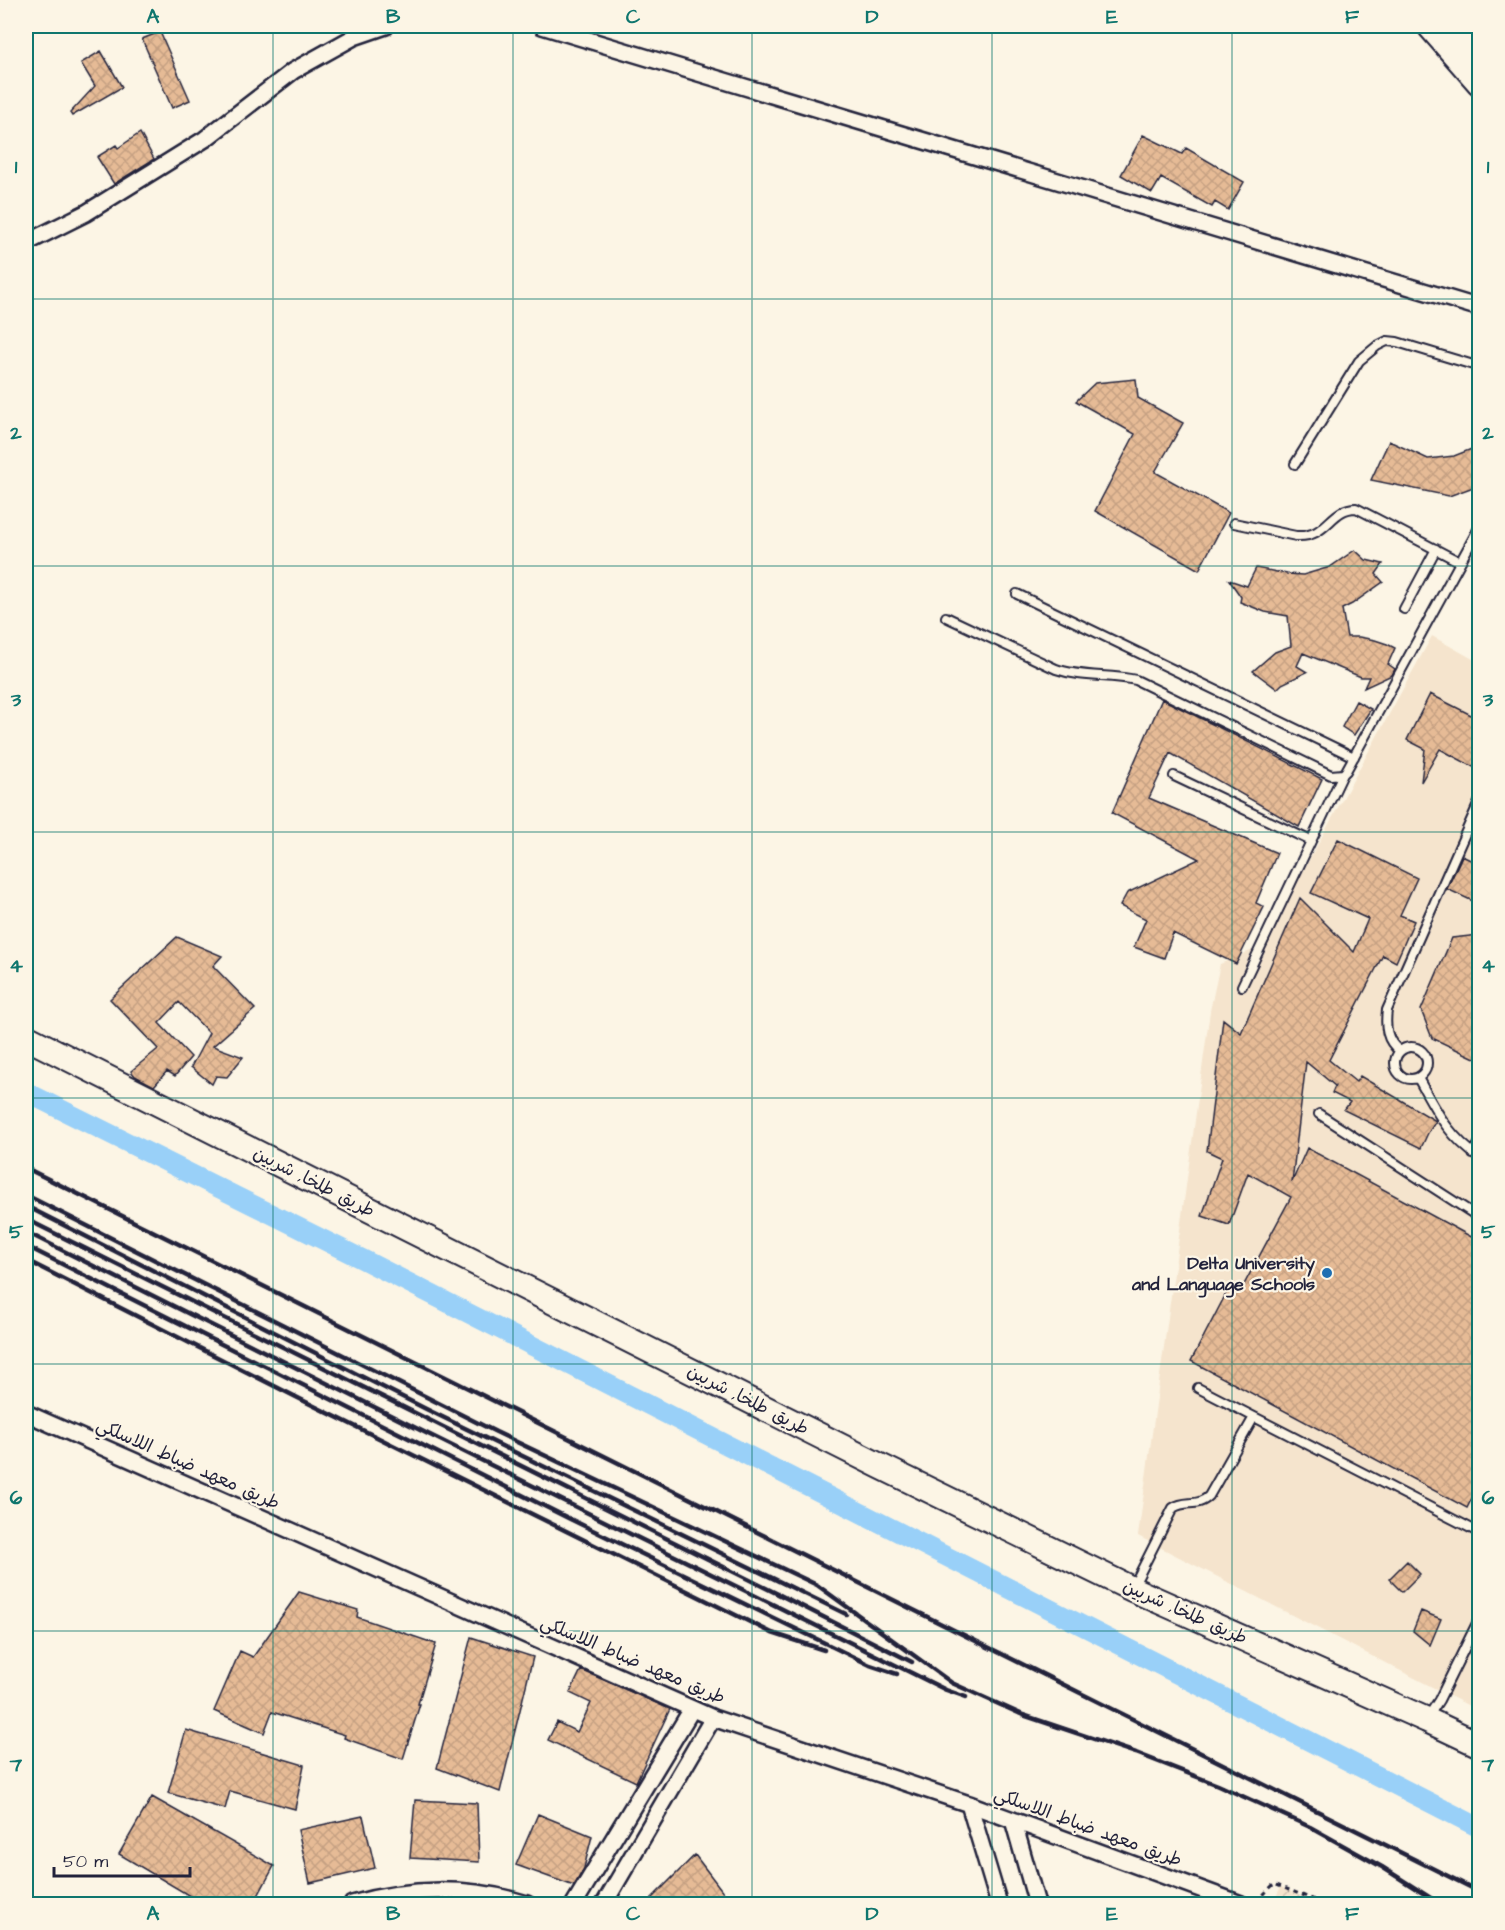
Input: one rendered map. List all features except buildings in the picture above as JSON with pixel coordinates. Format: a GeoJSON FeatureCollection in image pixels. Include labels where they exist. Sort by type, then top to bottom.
{"type":"FeatureCollection","features":[{"type":"Feature","properties":{"kind":"highway"},"geometry":{"type":"LineString","coordinates":[[1431,26],[1479,82]]}},
{"type":"Feature","properties":{"kind":"highway"},"geometry":{"type":"LineString","coordinates":[[1465,26],[1479,43]]}},
{"type":"Feature","properties":{"kind":"main road","name":"طريق طلخا, شربين"},"geometry":{"type":"LineString","coordinates":[[26,1037],[880,1466],[1132,1589],[1479,1745]]}},
{"type":"Feature","properties":{"kind":"street"},"geometry":{"type":"LineString","coordinates":[[26,243],[86,213],[205,139],[293,71],[354,37],[386,26]]}},
{"type":"Feature","properties":{"kind":"street"},"geometry":{"type":"LineString","coordinates":[[542,26],[1479,308]]}},
{"type":"Feature","properties":{"kind":"street","name":"طريق معهد ضباط اللاسلكي"},"geometry":{"type":"LineString","coordinates":[[26,1413],[713,1718],[969,1804],[1241,1905]]}},
{"type":"Feature","properties":{"kind":"street"},"geometry":{"type":"LineString","coordinates":[[574,1905],[692,1709]]}},
{"type":"Feature","properties":{"kind":"street"},"geometry":{"type":"LineString","coordinates":[[604,1905],[713,1718]]}},
{"type":"Feature","properties":{"kind":"street"},"geometry":{"type":"LineString","coordinates":[[969,1804],[999,1905]]}},
{"type":"Feature","properties":{"kind":"street"},"geometry":{"type":"LineString","coordinates":[[1013,1820],[1037,1905]]}},
{"type":"Feature","properties":{"kind":"street"},"geometry":{"type":"LineString","coordinates":[[352,1905],[396,1894],[439,1890],[483,1893],[527,1905]]}},
{"type":"Feature","properties":{"kind":"lane"},"geometry":{"type":"LineString","coordinates":[[1295,464],[1359,361],[1377,346],[1387,341],[1397,342],[1479,367]]}},
{"type":"Feature","properties":{"kind":"lane"},"geometry":{"type":"LineString","coordinates":[[1234,523],[1304,537],[1322,530],[1341,511],[1356,508],[1460,562]]}},
{"type":"Feature","properties":{"kind":"lane"},"geometry":{"type":"LineString","coordinates":[[1242,986],[1343,774],[1479,526]]}},
{"type":"Feature","properties":{"kind":"lane"},"geometry":{"type":"LineString","coordinates":[[1404,609],[1436,549]]}},
{"type":"Feature","properties":{"kind":"lane"},"geometry":{"type":"LineString","coordinates":[[1017,594],[1354,757]]}},
{"type":"Feature","properties":{"kind":"lane"},"geometry":{"type":"LineString","coordinates":[[946,617],[1071,674],[1124,677],[1136,680],[1331,775],[1343,774]]}},
{"type":"Feature","properties":{"kind":"lane"},"geometry":{"type":"LineString","coordinates":[[1174,776],[1311,841]]}},
{"type":"Feature","properties":{"kind":"lane"},"geometry":{"type":"LineString","coordinates":[[1400,1051],[1388,1036],[1385,1023],[1387,1010],[1479,800]]}},
{"type":"Feature","properties":{"kind":"lane"},"geometry":{"type":"LineString","coordinates":[[1411,1046],[1425,1054],[1428,1065],[1423,1075],[1407,1079],[1397,1072],[1395,1061],[1400,1051],[1411,1046]]}},
{"type":"Feature","properties":{"kind":"lane"},"geometry":{"type":"LineString","coordinates":[[1418,1078],[1444,1125],[1476,1156]]}},
{"type":"Feature","properties":{"kind":"lane"},"geometry":{"type":"LineString","coordinates":[[1319,1114],[1479,1218]]}},
{"type":"Feature","properties":{"kind":"lane"},"geometry":{"type":"LineString","coordinates":[[1476,1156],[1479,1142]]}},
{"type":"Feature","properties":{"kind":"lane"},"geometry":{"type":"LineString","coordinates":[[1198,1388],[1479,1533]]}},
{"type":"Feature","properties":{"kind":"lane"},"geometry":{"type":"LineString","coordinates":[[1132,1589],[1173,1508],[1178,1505],[1200,1503],[1209,1496],[1254,1417]]}},
{"type":"Feature","properties":{"kind":"lane"},"geometry":{"type":"LineString","coordinates":[[1427,1720],[1479,1617]]}},
{"type":"Feature","properties":{"kind":"path"},"geometry":{"type":"LineString","coordinates":[[1253,1905],[1274,1884],[1325,1905]]}},
{"type":"Feature","properties":{"kind":"shaded area","name":"Delta University and Language Schools"},"geometry":{"type":"Polygon","coordinates":[[[1432,636],[1480,663],[1479,1711],[1138,1536],[1210,1011],[1220,964],[1262,946],[1432,636]]]}},
{"type":"Feature","properties":{"kind":"shaded area"},"geometry":{"type":"Polygon","coordinates":[[[1281,1887],[1317,1904],[1272,1904],[1281,1887]]]}},
{"type":"Feature","properties":{"kind":"waterway"},"geometry":{"type":"LineString","coordinates":[[26,1092],[362,1259],[1480,1828]]}},
{"type":"Feature","properties":{"kind":"railway"},"geometry":{"type":"LineString","coordinates":[[26,1168],[1480,1892]]}},
{"type":"Feature","properties":{"kind":"railway"},"geometry":{"type":"LineString","coordinates":[[26,1195],[496,1432],[817,1585],[952,1683],[1023,1715],[1136,1753],[1218,1785],[1310,1827],[1382,1867],[1440,1904]]}},
{"type":"Feature","properties":{"kind":"railway"},"geometry":{"type":"LineString","coordinates":[[26,1206],[426,1409],[846,1614]]}},
{"type":"Feature","properties":{"kind":"railway"},"geometry":{"type":"LineString","coordinates":[[26,1219],[912,1662]]}},
{"type":"Feature","properties":{"kind":"railway"},"geometry":{"type":"LineString","coordinates":[[26,1232],[426,1433],[946,1690],[966,1697]]}},
{"type":"Feature","properties":{"kind":"railway"},"geometry":{"type":"LineString","coordinates":[[26,1246],[570,1519],[870,1665],[897,1674]]}},
{"type":"Feature","properties":{"kind":"railway"},"geometry":{"type":"LineString","coordinates":[[26,1260],[772,1633],[824,1650]]}},
{"type":"Feature","properties":{"kind":"place","name":"Delta University and Language Schools"},"geometry":{"type":"Point","coordinates":[1327,1273]}}]}
